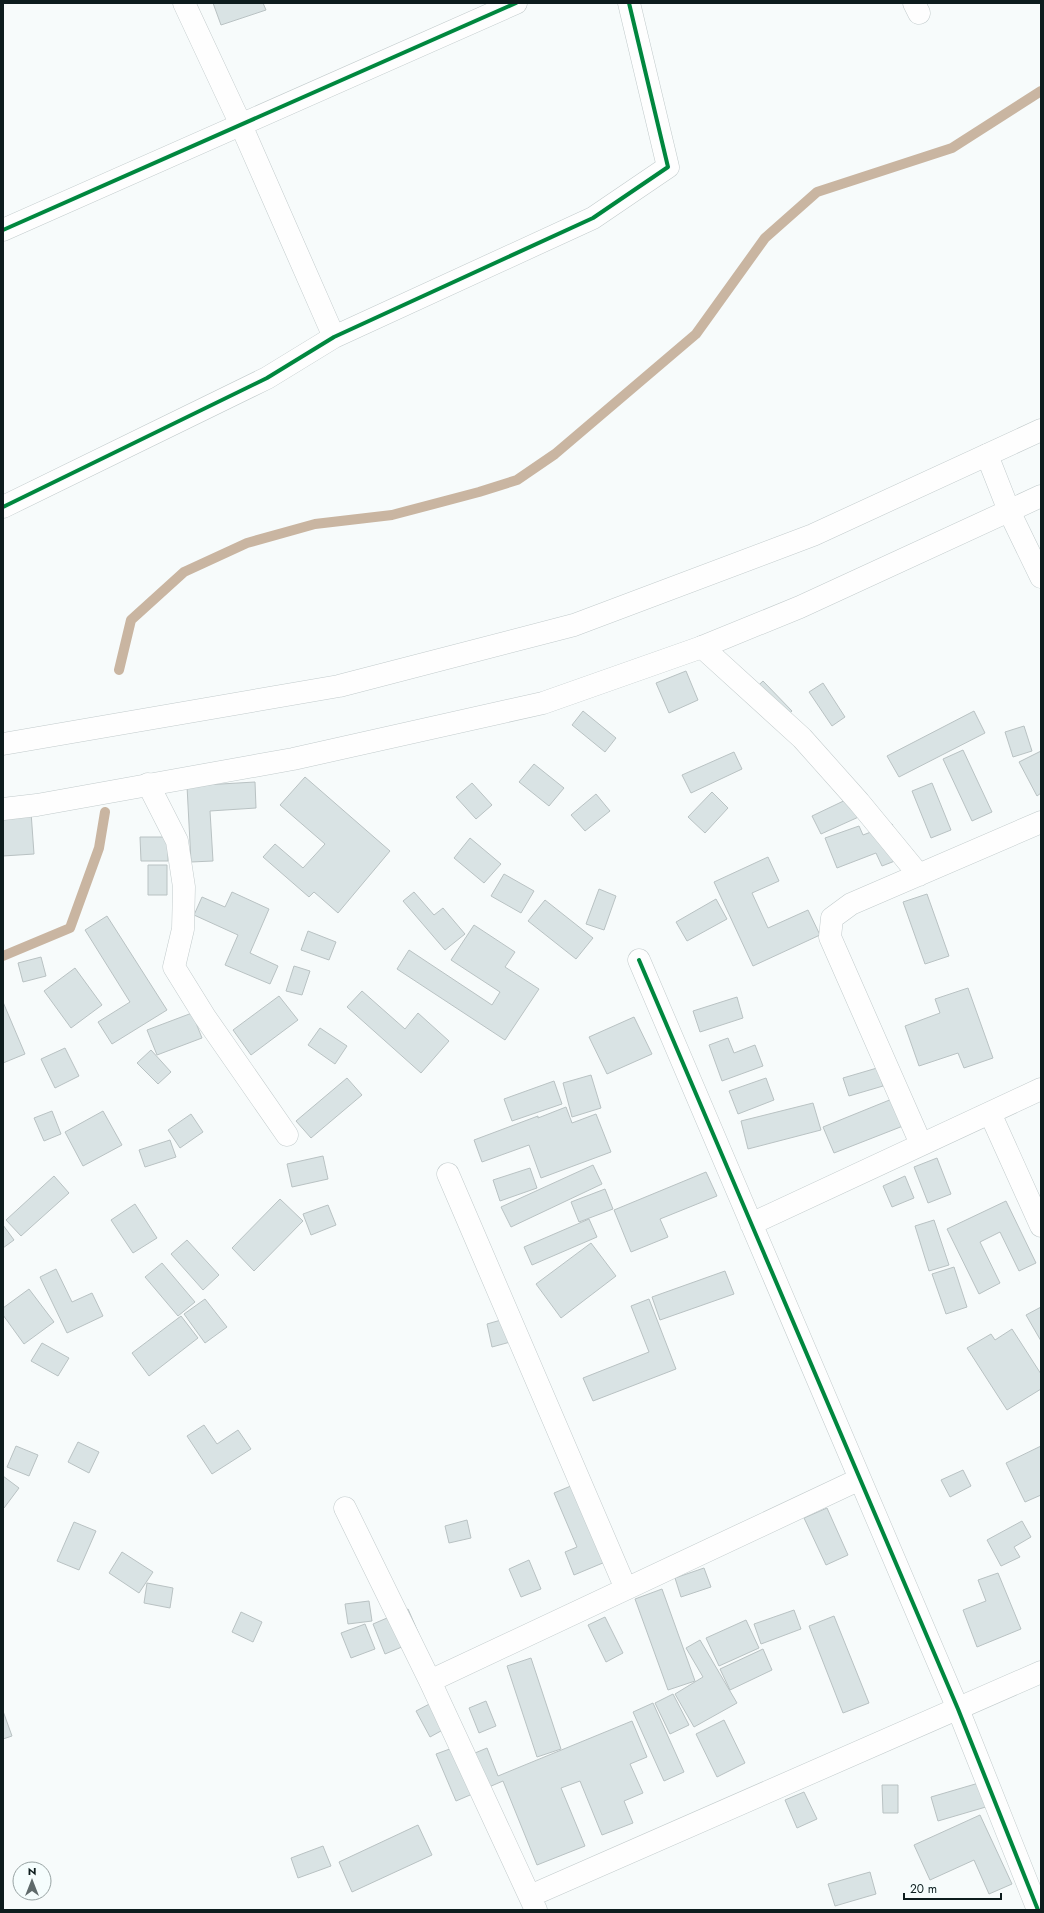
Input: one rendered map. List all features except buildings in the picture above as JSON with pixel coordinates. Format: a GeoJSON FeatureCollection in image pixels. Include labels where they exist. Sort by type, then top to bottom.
{"type":"FeatureCollection","features":[{"type":"Feature","properties":{"kind":"street"},"geometry":{"type":"LineString","coordinates":[[184,3],[241,125],[334,337]]}},
{"type":"Feature","properties":{"kind":"street"},"geometry":{"type":"LineString","coordinates":[[3,230],[516,3]]}},
{"type":"Feature","properties":{"kind":"street"},"geometry":{"type":"LineString","coordinates":[[3,507],[267,378],[334,337],[592,218],[668,167],[629,3]]}},
{"type":"Feature","properties":{"kind":"street"},"geometry":{"type":"LineString","coordinates":[[3,744],[338,686],[574,625],[813,535],[1041,430]]}},
{"type":"Feature","properties":{"kind":"street"},"geometry":{"type":"LineString","coordinates":[[987,456],[1009,511],[1041,577]]}},
{"type":"Feature","properties":{"kind":"street"},"geometry":{"type":"LineString","coordinates":[[3,809],[37,805],[293,759],[543,703],[702,648],[800,607],[1041,496]]}},
{"type":"Feature","properties":{"kind":"street"},"geometry":{"type":"LineString","coordinates":[[702,648],[802,738],[859,802],[919,875]]}},
{"type":"Feature","properties":{"kind":"street"},"geometry":{"type":"LineString","coordinates":[[148,784],[177,841],[184,887],[182,929],[174,967],[205,1017],[287,1135]]}},
{"type":"Feature","properties":{"kind":"street"},"geometry":{"type":"LineString","coordinates":[[921,1144],[830,937],[832,918],[851,904],[1041,822]]}},
{"type":"Feature","properties":{"kind":"street"},"geometry":{"type":"LineString","coordinates":[[639,960],[958,1709],[1038,1910]]}},
{"type":"Feature","properties":{"kind":"street"},"geometry":{"type":"LineString","coordinates":[[751,1224],[1041,1089]]}},
{"type":"Feature","properties":{"kind":"street"},"geometry":{"type":"LineString","coordinates":[[990,1113],[1041,1226]]}},
{"type":"Feature","properties":{"kind":"street"},"geometry":{"type":"LineString","coordinates":[[448,1174],[626,1589]]}},
{"type":"Feature","properties":{"kind":"street"},"geometry":{"type":"LineString","coordinates":[[430,1681],[860,1479]]}},
{"type":"Feature","properties":{"kind":"street"},"geometry":{"type":"LineString","coordinates":[[345,1508],[430,1681],[533,1903],[1041,1672]]}},
{"type":"Feature","properties":{"kind":"waterway"},"geometry":{"type":"LineString","coordinates":[[119,670],[131,620],[184,572],[247,543],[315,524],[392,515],[479,492],[517,480],[555,454],[696,334],[765,238],[817,192],[952,148],[1041,91]]}},
{"type":"Feature","properties":{"kind":"waterway"},"geometry":{"type":"LineString","coordinates":[[3,956],[70,928],[99,848],[105,812]]}},
{"type":"Feature","properties":{"kind":"cycle path"},"geometry":{"type":"LineString","coordinates":[[3,230],[516,3]]}},
{"type":"Feature","properties":{"kind":"cycle path"},"geometry":{"type":"LineString","coordinates":[[3,507],[267,378],[334,337],[593,218],[668,167],[629,3]]}},
{"type":"Feature","properties":{"kind":"cycle path"},"geometry":{"type":"LineString","coordinates":[[639,960],[958,1709],[1038,1910]]}}]}
